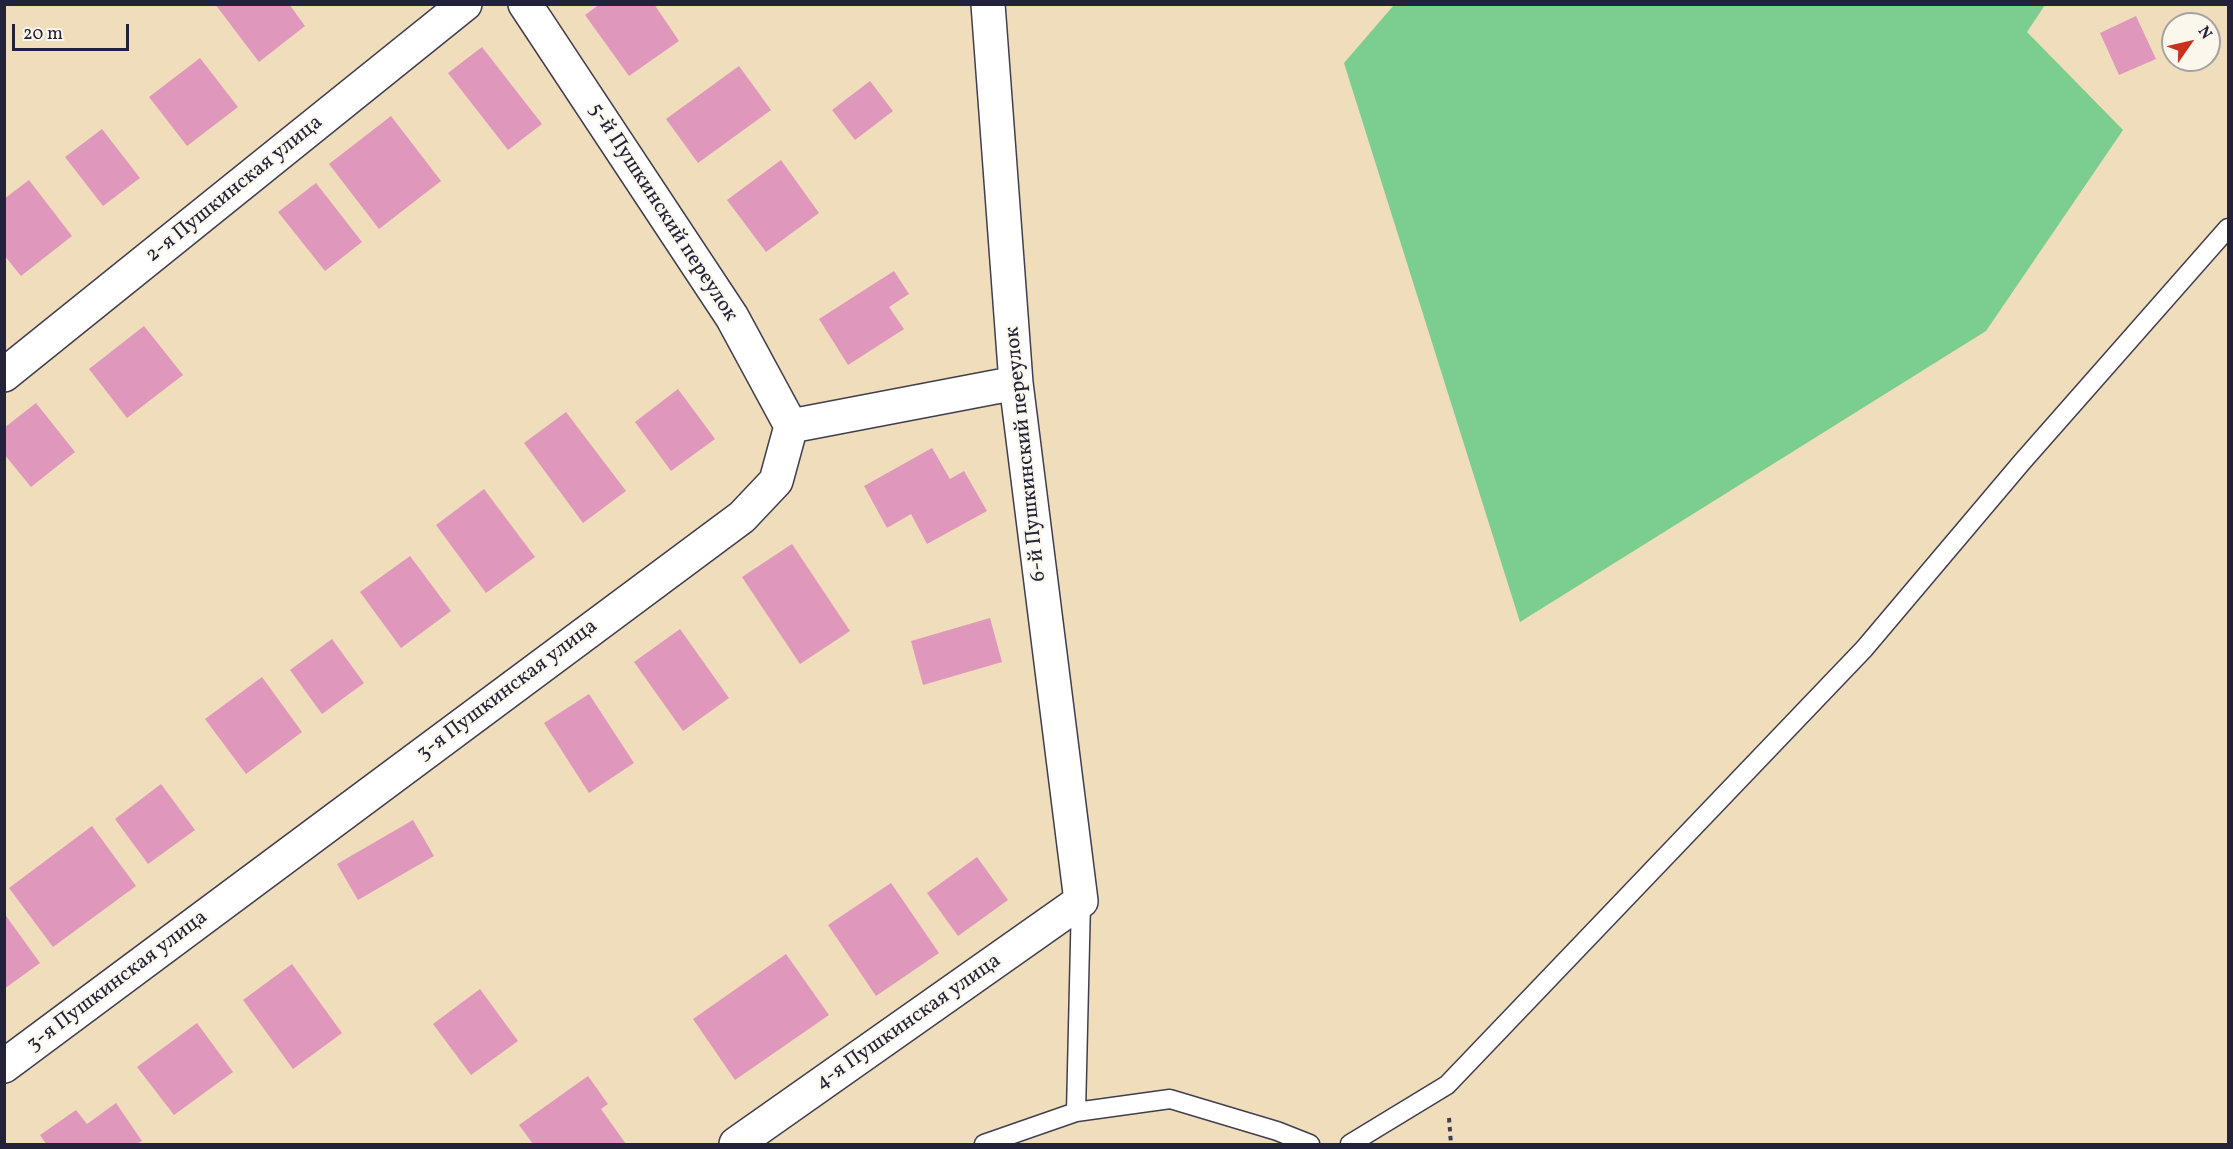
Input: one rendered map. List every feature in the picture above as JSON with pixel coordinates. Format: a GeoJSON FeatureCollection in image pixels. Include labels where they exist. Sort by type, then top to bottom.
{"type":"FeatureCollection","features":[{"type":"Feature","properties":{"kind":"street","name":"2-я Пушкинская улица"},"geometry":{"type":"LineString","coordinates":[[4,375],[465,4]]}},
{"type":"Feature","properties":{"kind":"street","name":"5-й Пушкинский переулок"},"geometry":{"type":"LineString","coordinates":[[525,4],[732,317],[790,426]]}},
{"type":"Feature","properties":{"kind":"street","name":"6-й Пушкинский переулок"},"geometry":{"type":"LineString","coordinates":[[988,4],[1016,383],[1081,901]]}},
{"type":"Feature","properties":{"kind":"street"},"geometry":{"type":"LineString","coordinates":[[790,426],[1016,383]]}},
{"type":"Feature","properties":{"kind":"street","name":"3-я Пушкинская улица"},"geometry":{"type":"LineString","coordinates":[[4,1066],[742,517],[776,481],[790,426]]}},
{"type":"Feature","properties":{"kind":"street","name":"4-я Пушкинская улица"},"geometry":{"type":"LineString","coordinates":[[736,1144],[1081,901]]}},
{"type":"Feature","properties":{"kind":"lane"},"geometry":{"type":"LineString","coordinates":[[1350,1144],[1447,1085],[1864,649],[2022,462],[2229,228]]}},
{"type":"Feature","properties":{"kind":"lane"},"geometry":{"type":"LineString","coordinates":[[1076,1112],[1081,901]]}},
{"type":"Feature","properties":{"kind":"lane"},"geometry":{"type":"LineString","coordinates":[[984,1144],[1076,1112],[1170,1099],[1277,1131],[1310,1144]]}},
{"type":"Feature","properties":{"kind":"green space"},"geometry":{"type":"Polygon","coordinates":[[[1394,5],[2045,5],[2027,32],[2123,130],[1986,331],[1520,622],[1344,63],[1394,5]]]}},
{"type":"Feature","properties":{"kind":"building"},"geometry":{"type":"Polygon","coordinates":[[[215,4],[289,4],[305,26],[259,62],[215,4]]]}},
{"type":"Feature","properties":{"kind":"building"},"geometry":{"type":"Polygon","coordinates":[[[600,4],[654,4],[679,41],[629,76],[585,15],[600,4]]]}},
{"type":"Feature","properties":{"kind":"building"},"geometry":{"type":"Polygon","coordinates":[[[2136,16],[2156,59],[2119,75],[2100,33],[2136,16]]]}},
{"type":"Feature","properties":{"kind":"building"},"geometry":{"type":"Polygon","coordinates":[[[482,47],[542,124],[508,150],[448,73],[482,47]]]}},
{"type":"Feature","properties":{"kind":"building"},"geometry":{"type":"Polygon","coordinates":[[[200,58],[238,107],[187,146],[149,97],[200,58]]]}},
{"type":"Feature","properties":{"kind":"building"},"geometry":{"type":"Polygon","coordinates":[[[739,66],[771,110],[698,163],[666,119],[739,66]]]}},
{"type":"Feature","properties":{"kind":"building"},"geometry":{"type":"Polygon","coordinates":[[[870,81],[893,111],[855,140],[832,110],[870,81]]]}},
{"type":"Feature","properties":{"kind":"building"},"geometry":{"type":"Polygon","coordinates":[[[391,116],[441,181],[379,229],[329,164],[391,116]]]}},
{"type":"Feature","properties":{"kind":"building"},"geometry":{"type":"Polygon","coordinates":[[[102,129],[140,178],[103,206],[65,157],[102,129]]]}},
{"type":"Feature","properties":{"kind":"building"},"geometry":{"type":"Polygon","coordinates":[[[781,160],[819,213],[766,252],[727,200],[781,160]]]}},
{"type":"Feature","properties":{"kind":"building"},"geometry":{"type":"Polygon","coordinates":[[[29,180],[72,236],[21,276],[4,255],[4,199],[29,180]]]}},
{"type":"Feature","properties":{"kind":"building"},"geometry":{"type":"Polygon","coordinates":[[[316,183],[362,242],[325,271],[278,212],[316,183]]]}},
{"type":"Feature","properties":{"kind":"building"},"geometry":{"type":"Polygon","coordinates":[[[894,271],[909,294],[889,307],[904,329],[848,365],[819,319],[894,271]]]}},
{"type":"Feature","properties":{"kind":"building"},"geometry":{"type":"Polygon","coordinates":[[[144,326],[183,375],[127,418],[89,369],[144,326]]]}},
{"type":"Feature","properties":{"kind":"building"},"geometry":{"type":"Polygon","coordinates":[[[678,389],[715,439],[671,471],[635,422],[678,389]]]}},
{"type":"Feature","properties":{"kind":"building"},"geometry":{"type":"Polygon","coordinates":[[[36,403],[75,452],[31,487],[4,454],[4,428],[36,403]]]}},
{"type":"Feature","properties":{"kind":"building"},"geometry":{"type":"Polygon","coordinates":[[[566,412],[626,491],[583,523],[524,443],[566,412]]]}},
{"type":"Feature","properties":{"kind":"building"},"geometry":{"type":"Polygon","coordinates":[[[932,448],[950,479],[964,471],[987,511],[927,544],[911,514],[887,528],[864,486],[932,448]]]}},
{"type":"Feature","properties":{"kind":"building"},"geometry":{"type":"Polygon","coordinates":[[[484,489],[535,557],[486,593],[436,525],[484,489]]]}},
{"type":"Feature","properties":{"kind":"building"},"geometry":{"type":"Polygon","coordinates":[[[792,544],[850,631],[800,664],[742,577],[792,544]]]}},
{"type":"Feature","properties":{"kind":"building"},"geometry":{"type":"Polygon","coordinates":[[[410,556],[451,611],[401,648],[360,592],[410,556]]]}},
{"type":"Feature","properties":{"kind":"building"},"geometry":{"type":"Polygon","coordinates":[[[990,618],[1002,662],[923,685],[911,641],[990,618]]]}},
{"type":"Feature","properties":{"kind":"building"},"geometry":{"type":"Polygon","coordinates":[[[680,629],[729,698],[683,731],[634,662],[680,629]]]}},
{"type":"Feature","properties":{"kind":"building"},"geometry":{"type":"Polygon","coordinates":[[[332,639],[364,683],[322,714],[290,670],[332,639]]]}},
{"type":"Feature","properties":{"kind":"building"},"geometry":{"type":"Polygon","coordinates":[[[262,677],[302,732],[246,774],[205,719],[262,677]]]}},
{"type":"Feature","properties":{"kind":"building"},"geometry":{"type":"Polygon","coordinates":[[[589,694],[634,763],[589,793],[544,723],[589,694]]]}},
{"type":"Feature","properties":{"kind":"building"},"geometry":{"type":"Polygon","coordinates":[[[161,784],[195,830],[148,864],[115,819],[161,784]]]}},
{"type":"Feature","properties":{"kind":"building"},"geometry":{"type":"Polygon","coordinates":[[[413,820],[434,856],[358,900],[337,864],[413,820]]]}},
{"type":"Feature","properties":{"kind":"building"},"geometry":{"type":"Polygon","coordinates":[[[92,826],[136,886],[53,947],[9,888],[92,826]]]}},
{"type":"Feature","properties":{"kind":"building"},"geometry":{"type":"Polygon","coordinates":[[[977,857],[1008,900],[958,936],[927,893],[977,857]]]}},
{"type":"Feature","properties":{"kind":"building"},"geometry":{"type":"Polygon","coordinates":[[[891,883],[939,953],[876,996],[828,925],[891,883]]]}},
{"type":"Feature","properties":{"kind":"building"},"geometry":{"type":"Polygon","coordinates":[[[4,913],[40,963],[4,989],[4,913]]]}},
{"type":"Feature","properties":{"kind":"building"},"geometry":{"type":"Polygon","coordinates":[[[786,954],[829,1015],[735,1080],[693,1019],[786,954]]]}},
{"type":"Feature","properties":{"kind":"building"},"geometry":{"type":"Polygon","coordinates":[[[292,964],[342,1033],[293,1069],[243,1000],[292,964]]]}},
{"type":"Feature","properties":{"kind":"building"},"geometry":{"type":"Polygon","coordinates":[[[480,989],[518,1041],[471,1075],[433,1024],[480,989]]]}},
{"type":"Feature","properties":{"kind":"building"},"geometry":{"type":"Polygon","coordinates":[[[197,1023],[233,1072],[174,1115],[137,1067],[197,1023]]]}},
{"type":"Feature","properties":{"kind":"building"},"geometry":{"type":"Polygon","coordinates":[[[588,1076],[608,1104],[601,1109],[626,1144],[533,1144],[519,1125],[588,1076]]]}},
{"type":"Feature","properties":{"kind":"building"},"geometry":{"type":"Polygon","coordinates":[[[116,1103],[142,1141],[136,1144],[46,1144],[40,1135],[76,1110],[87,1124],[116,1103]]]}}]}
